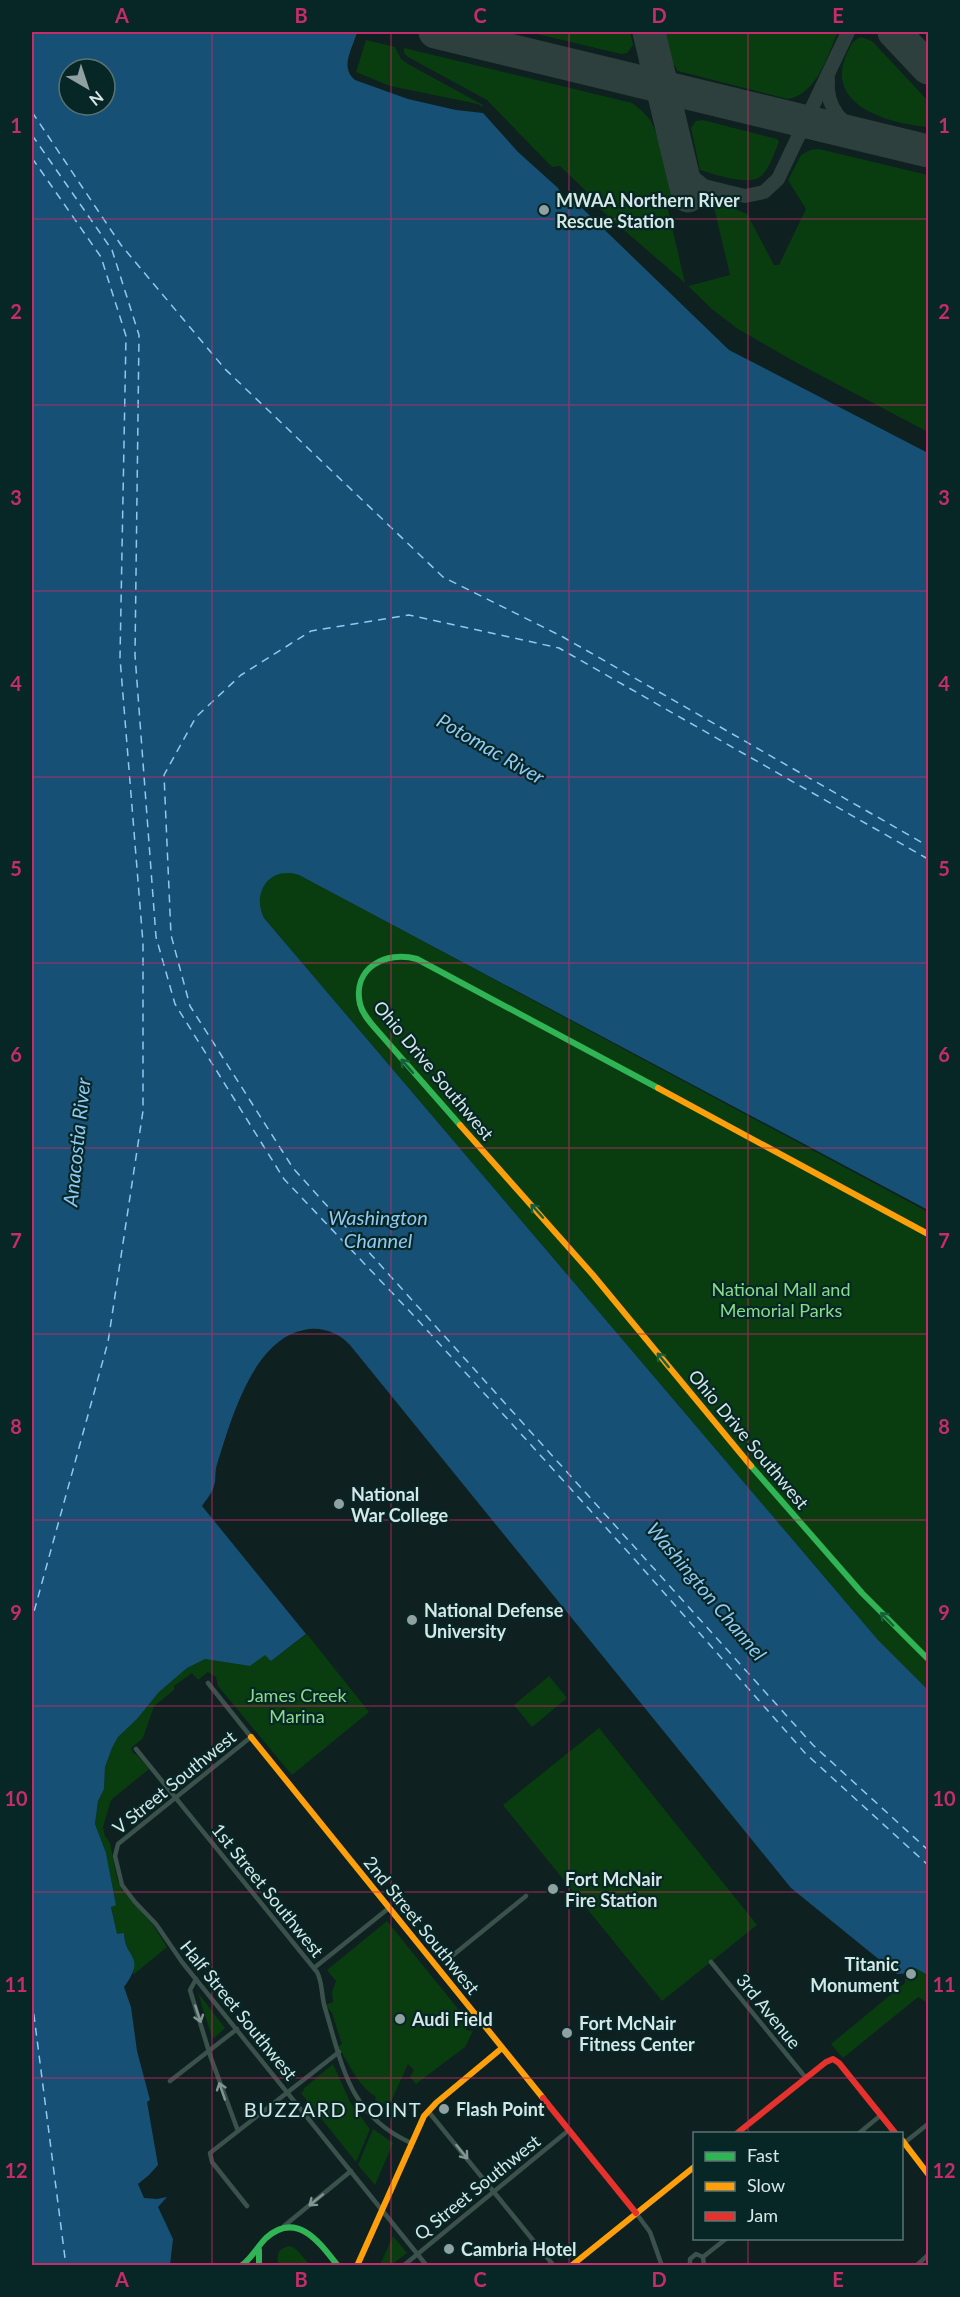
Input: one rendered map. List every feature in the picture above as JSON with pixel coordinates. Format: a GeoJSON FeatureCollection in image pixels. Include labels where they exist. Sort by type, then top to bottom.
{"type":"FeatureCollection","features":[{"type":"Feature","properties":{"kind":"street","name":"Ohio Drive Southwest"},"geometry":{"type":"LineString","coordinates":[[928,1234],[417,959],[406,955],[389,956],[375,963],[364,973],[359,996],[366,1018],[436,1100],[591,1272],[788,1509],[863,1594],[928,1659]]}},
{"type":"Feature","properties":{"kind":"street","name":"2nd Street Southwest"},"geometry":{"type":"LineString","coordinates":[[208,1683],[636,2213]]}},
{"type":"Feature","properties":{"kind":"street","name":"V Street Southwest"},"geometry":{"type":"LineString","coordinates":[[115,1848],[250,1737]]}},
{"type":"Feature","properties":{"kind":"street","name":"1st Street Southwest"},"geometry":{"type":"LineString","coordinates":[[136,1749],[314,1968],[320,1978],[324,2006],[351,2088],[369,2115],[388,2132],[411,2143]]}},
{"type":"Feature","properties":{"kind":"street","name":"Half Street Southwest"},"geometry":{"type":"LineString","coordinates":[[115,1848],[119,1875],[124,1887],[156,1924],[196,1979],[427,2265]]}},
{"type":"Feature","properties":{"kind":"street"},"geometry":{"type":"LineString","coordinates":[[447,1960],[526,1896]]}},
{"type":"Feature","properties":{"kind":"street"},"geometry":{"type":"LineString","coordinates":[[314,1968],[389,1908]]}},
{"type":"Feature","properties":{"kind":"street","name":"3rd Avenue"},"geometry":{"type":"LineString","coordinates":[[711,1962],[806,2078]]}},
{"type":"Feature","properties":{"kind":"street"},"geometry":{"type":"LineString","coordinates":[[196,1979],[190,1990],[238,2131]]}},
{"type":"Feature","properties":{"kind":"street"},"geometry":{"type":"LineString","coordinates":[[170,2081],[237,2029]]}},
{"type":"Feature","properties":{"kind":"street"},"geometry":{"type":"LineString","coordinates":[[357,2265],[411,2143],[428,2111],[502,2048]]}},
{"type":"Feature","properties":{"kind":"street"},"geometry":{"type":"LineString","coordinates":[[247,2206],[210,2157],[212,2152],[339,2052]]}},
{"type":"Feature","properties":{"kind":"street"},"geometry":{"type":"LineString","coordinates":[[737,2132],[831,2059],[837,2061],[895,2132]]}},
{"type":"Feature","properties":{"kind":"street"},"geometry":{"type":"LineString","coordinates":[[428,2111],[554,2265]]}},
{"type":"Feature","properties":{"kind":"street"},"geometry":{"type":"LineString","coordinates":[[859,2132],[881,2115]]}},
{"type":"Feature","properties":{"kind":"street"},"geometry":{"type":"LineString","coordinates":[[928,2124],[903,2142],[928,2174]]}},
{"type":"Feature","properties":{"kind":"street","name":"Q Street Southwest"},"geometry":{"type":"LineString","coordinates":[[403,2265],[568,2130]]}},
{"type":"Feature","properties":{"kind":"street"},"geometry":{"type":"LineString","coordinates":[[571,2265],[693,2168]]}},
{"type":"Feature","properties":{"kind":"street"},"geometry":{"type":"LineString","coordinates":[[241,2265],[253,2257],[268,2236],[351,2171]]}},
{"type":"Feature","properties":{"kind":"street"},"geometry":{"type":"LineString","coordinates":[[636,2213],[650,2232],[662,2265]]}},
{"type":"Feature","properties":{"kind":"street"},"geometry":{"type":"LineString","coordinates":[[281,2228],[293,2227],[309,2232],[338,2265]]}},
{"type":"Feature","properties":{"kind":"street"},"geometry":{"type":"LineString","coordinates":[[703,2257],[725,2240]]}},
{"type":"Feature","properties":{"kind":"street"},"geometry":{"type":"LineString","coordinates":[[259,2265],[260,2247]]}},
{"type":"Feature","properties":{"kind":"street"},"geometry":{"type":"LineString","coordinates":[[690,2265],[693,2255],[699,2254],[703,2257]]}},
{"type":"Feature","properties":{"kind":"street"},"geometry":{"type":"LineString","coordinates":[[916,2265],[928,2255]]}},
{"type":"Feature","properties":{"kind":"street"},"geometry":{"type":"LineString","coordinates":[[703,2257],[704,2265]]}},
{"type":"Feature","properties":{"kind":"green space"},"geometry":{"type":"Polygon","coordinates":[[[529,32],[630,32],[633,45],[627,53],[621,54],[529,32]]]}},
{"type":"Feature","properties":{"kind":"green space"},"geometry":{"type":"Polygon","coordinates":[[[666,32],[838,32],[814,82],[798,96],[788,99],[678,71],[673,63],[666,32]]]}},
{"type":"Feature","properties":{"kind":"green space"},"geometry":{"type":"Polygon","coordinates":[[[861,37],[872,41],[928,101],[928,127],[882,117],[854,101],[845,89],[842,75],[845,58],[849,48],[861,37]]]}},
{"type":"Feature","properties":{"kind":"green space"},"geometry":{"type":"Polygon","coordinates":[[[366,40],[395,47],[401,59],[408,64],[483,105],[482,107],[478,104],[390,86],[356,72],[366,40]]]}},
{"type":"Feature","properties":{"kind":"green space"},"geometry":{"type":"Polygon","coordinates":[[[404,48],[632,103],[650,120],[660,147],[672,199],[666,201],[685,283],[586,197],[586,191],[560,166],[550,165],[487,100],[408,57],[404,53],[404,48]]]}},
{"type":"Feature","properties":{"kind":"green space"},"geometry":{"type":"Polygon","coordinates":[[[703,120],[777,139],[779,142],[764,173],[756,179],[741,180],[700,170],[691,128],[696,121],[703,120]]]}},
{"type":"Feature","properties":{"kind":"green space"},"geometry":{"type":"Polygon","coordinates":[[[819,149],[928,175],[928,432],[738,329],[713,310],[688,286],[730,275],[712,199],[747,214],[774,265],[779,265],[806,209],[788,180],[801,155],[810,150],[819,149]]]}},
{"type":"Feature","properties":{"kind":"green space","name":"National Mall and Memorial Parks"},"geometry":{"type":"Polygon","coordinates":[[[286,872],[299,875],[928,1212],[928,1690],[878,1640],[264,918],[259,903],[262,889],[271,878],[286,872]]]}},
{"type":"Feature","properties":{"kind":"green space","name":"James Creek Marina"},"geometry":{"type":"Polygon","coordinates":[[[307,1634],[369,1712],[292,1775],[218,1686],[216,1677],[208,1672],[198,1680],[192,1673],[174,1686],[174,1690],[154,1706],[143,1738],[131,1748],[149,1769],[111,1800],[103,1827],[110,1843],[121,1888],[153,1925],[167,1947],[133,1975],[133,1962],[124,1933],[117,1935],[111,1906],[116,1905],[106,1853],[95,1824],[98,1801],[104,1789],[105,1767],[112,1748],[118,1737],[137,1719],[159,1692],[187,1668],[205,1659],[250,1666],[265,1654],[271,1661],[307,1634]]]}},
{"type":"Feature","properties":{"kind":"green space"},"geometry":{"type":"Polygon","coordinates":[[[549,1676],[567,1698],[532,1727],[514,1705],[549,1676]]]}},
{"type":"Feature","properties":{"kind":"green space"},"geometry":{"type":"Polygon","coordinates":[[[599,1728],[757,1925],[662,2001],[503,1805],[599,1728]]]}},
{"type":"Feature","properties":{"kind":"green space","name":"Audi Field"},"geometry":{"type":"Polygon","coordinates":[[[387,1921],[471,2025],[466,2027],[466,2030],[473,2031],[465,2047],[416,2084],[410,2077],[414,2070],[408,2064],[389,2106],[375,2100],[376,2097],[354,2074],[338,2047],[342,2044],[332,2013],[325,2005],[333,2002],[332,1992],[336,1981],[327,1970],[387,1921]]]}},
{"type":"Feature","properties":{"kind":"green space"},"geometry":{"type":"Polygon","coordinates":[[[914,1967],[928,1975],[928,2003],[918,1997],[843,2058],[831,2044],[905,1983],[905,1979],[914,1967]]]}},
{"type":"Feature","properties":{"kind":"green space"},"geometry":{"type":"Polygon","coordinates":[[[198,1993],[225,2028],[214,2038],[212,2037],[198,1993]]]}},
{"type":"Feature","properties":{"kind":"green space"},"geometry":{"type":"Polygon","coordinates":[[[333,2064],[350,2102],[370,2129],[356,2162],[301,2093],[333,2064]]]}},
{"type":"Feature","properties":{"kind":"green space"},"geometry":{"type":"Polygon","coordinates":[[[373,2129],[393,2143],[375,2185],[358,2165],[373,2129]]]}},
{"type":"Feature","properties":{"kind":"green space"},"geometry":{"type":"Polygon","coordinates":[[[393,2236],[407,2253],[391,2265],[380,2265],[393,2236]]]}},
{"type":"Feature","properties":{"kind":"green space"},"geometry":{"type":"Polygon","coordinates":[[[290,2246],[296,2249],[310,2265],[279,2265],[277,2258],[279,2252],[290,2246]]]}},
{"type":"Feature","properties":{"kind":"water"},"geometry":{"type":"Polygon","coordinates":[[[32,32],[357,32],[348,63],[350,75],[355,80],[408,99],[456,110],[483,113],[518,152],[558,188],[562,196],[582,208],[729,350],[928,453],[928,1210],[299,875],[279,874],[272,878],[266,883],[260,899],[264,918],[878,1640],[928,1690],[928,1975],[915,1968],[911,1973],[897,1974],[791,1888],[350,1345],[341,1337],[329,1332],[317,1329],[304,1330],[286,1337],[270,1349],[257,1366],[236,1407],[216,1468],[214,1486],[202,1506],[306,1634],[271,1661],[265,1655],[250,1666],[205,1659],[187,1668],[159,1692],[137,1719],[118,1737],[105,1767],[104,1789],[98,1801],[95,1824],[106,1853],[116,1905],[111,1907],[117,1934],[124,1933],[125,1942],[134,1963],[131,1977],[124,1987],[131,2007],[137,2051],[150,2100],[147,2102],[158,2165],[138,2184],[144,2198],[167,2197],[158,2207],[173,2239],[170,2265],[32,2265],[32,32]]]}},
{"type":"Feature","properties":{"kind":"ferry route"},"geometry":{"type":"LineString","coordinates":[[32,112],[121,245],[225,369],[443,577],[563,637],[928,846]]}},
{"type":"Feature","properties":{"kind":"ferry route"},"geometry":{"type":"LineString","coordinates":[[32,135],[112,250],[139,335],[135,655],[156,937],[175,1004],[284,1179],[416,1318],[637,1562],[805,1753],[928,1865]]}},
{"type":"Feature","properties":{"kind":"ferry route"},"geometry":{"type":"LineString","coordinates":[[32,158],[101,257],[126,336],[120,658],[143,943],[143,1111],[108,1342],[32,1619]]}},
{"type":"Feature","properties":{"kind":"ferry route"},"geometry":{"type":"LineString","coordinates":[[928,859],[559,648],[409,615],[311,631],[241,675],[196,717],[164,775],[171,935],[190,1006],[293,1168],[813,1745],[928,1850]]}},
{"type":"Feature","properties":{"kind":"ferry route"},"geometry":{"type":"LineString","coordinates":[[32,2000],[66,2266]]}},
{"type":"Feature","properties":{"kind":"taxiway"},"geometry":{"type":"LineString","coordinates":[[445,32],[449,35]]}},
{"type":"Feature","properties":{"kind":"taxiway"},"geometry":{"type":"LineString","coordinates":[[681,167],[704,186],[745,196],[764,192],[778,179],[848,32]]}},
{"type":"Feature","properties":{"kind":"taxiway"},"geometry":{"type":"LineString","coordinates":[[916,54],[928,66]]}},
{"type":"Feature","properties":{"kind":"taxiway"},"geometry":{"type":"LineString","coordinates":[[828,79],[830,99],[838,116],[852,128],[870,137]]}},
{"type":"Feature","properties":{"kind":"runway"},"geometry":{"type":"LineString","coordinates":[[435,32],[928,151]]}},
{"type":"Feature","properties":{"kind":"runway"},"geometry":{"type":"LineString","coordinates":[[649,32],[688,196]]}},
{"type":"Feature","properties":{"kind":"runway"},"geometry":{"type":"LineString","coordinates":[[894,32],[928,68]]}},
{"type":"Feature","properties":{"kind":"traffic: fast"},"geometry":{"type":"LineString","coordinates":[[460,1125],[362,1011],[359,991],[361,981],[366,972],[383,960],[394,957],[417,959],[658,1088]]}},
{"type":"Feature","properties":{"kind":"traffic: fast"},"geometry":{"type":"LineString","coordinates":[[751,1466],[862,1593],[928,1659]]}},
{"type":"Feature","properties":{"kind":"traffic: fast"},"geometry":{"type":"LineString","coordinates":[[241,2266],[266,2238],[277,2230],[288,2227],[298,2228],[307,2233],[324,2248],[338,2266]]}},
{"type":"Feature","properties":{"kind":"traffic: fast"},"geometry":{"type":"LineString","coordinates":[[259,2250],[259,2266]]}},
{"type":"Feature","properties":{"kind":"traffic: slow"},"geometry":{"type":"LineString","coordinates":[[658,1088],[928,1234]]}},
{"type":"Feature","properties":{"kind":"traffic: slow"},"geometry":{"type":"LineString","coordinates":[[460,1125],[593,1275],[751,1466]]}},
{"type":"Feature","properties":{"kind":"traffic: slow"},"geometry":{"type":"LineString","coordinates":[[251,1737],[543,2098]]}},
{"type":"Feature","properties":{"kind":"traffic: slow"},"geometry":{"type":"LineString","coordinates":[[357,2266],[424,2116],[436,2103],[502,2048]]}},
{"type":"Feature","properties":{"kind":"traffic: slow"},"geometry":{"type":"LineString","coordinates":[[903,2141],[928,2174]]}},
{"type":"Feature","properties":{"kind":"traffic: slow"},"geometry":{"type":"LineString","coordinates":[[571,2266],[693,2168]]}},
{"type":"Feature","properties":{"kind":"traffic: jam"},"geometry":{"type":"LineString","coordinates":[[738,2132],[826,2062],[833,2059],[839,2063],[894,2132]]}},
{"type":"Feature","properties":{"kind":"traffic: jam"},"geometry":{"type":"LineString","coordinates":[[543,2098],[636,2213]]}},
{"type":"Feature","properties":{"kind":"place","name":"MWAA Northern River Rescue Station"},"geometry":{"type":"Point","coordinates":[544,210]}},
{"type":"Feature","properties":{"kind":"place","name":"National War College"},"geometry":{"type":"Point","coordinates":[339,1504]}},
{"type":"Feature","properties":{"kind":"place","name":"National Defense University"},"geometry":{"type":"Point","coordinates":[412,1620]}},
{"type":"Feature","properties":{"kind":"place","name":"Fort McNair Fire Station"},"geometry":{"type":"Point","coordinates":[553,1889]}},
{"type":"Feature","properties":{"kind":"place","name":"Titanic Monument"},"geometry":{"type":"Point","coordinates":[911,1974]}},
{"type":"Feature","properties":{"kind":"place","name":"Audi Field"},"geometry":{"type":"Point","coordinates":[400,2019]}},
{"type":"Feature","properties":{"kind":"place","name":"Fort McNair Fitness Center"},"geometry":{"type":"Point","coordinates":[567,2033]}},
{"type":"Feature","properties":{"kind":"place","name":"Flash Point"},"geometry":{"type":"Point","coordinates":[444,2109]}},
{"type":"Feature","properties":{"kind":"place","name":"Cambria Hotel"},"geometry":{"type":"Point","coordinates":[449,2249]}},
{"type":"Feature","properties":{"kind":"district","name":"BUZZARD POINT"},"geometry":{"type":"Point","coordinates":[333,2109]}},
{"type":"Feature","properties":{"kind":"water label","name":"Potomac River"},"geometry":{"type":"Point","coordinates":[491,748]}},
{"type":"Feature","properties":{"kind":"water label","name":"Anacostia River"},"geometry":{"type":"Point","coordinates":[76,1142]}},
{"type":"Feature","properties":{"kind":"water label","name":"Washington Channel"},"geometry":{"type":"Point","coordinates":[378,1228]}},
{"type":"Feature","properties":{"kind":"water label","name":"Washington Channel"},"geometry":{"type":"Point","coordinates":[707,1591]}}]}
